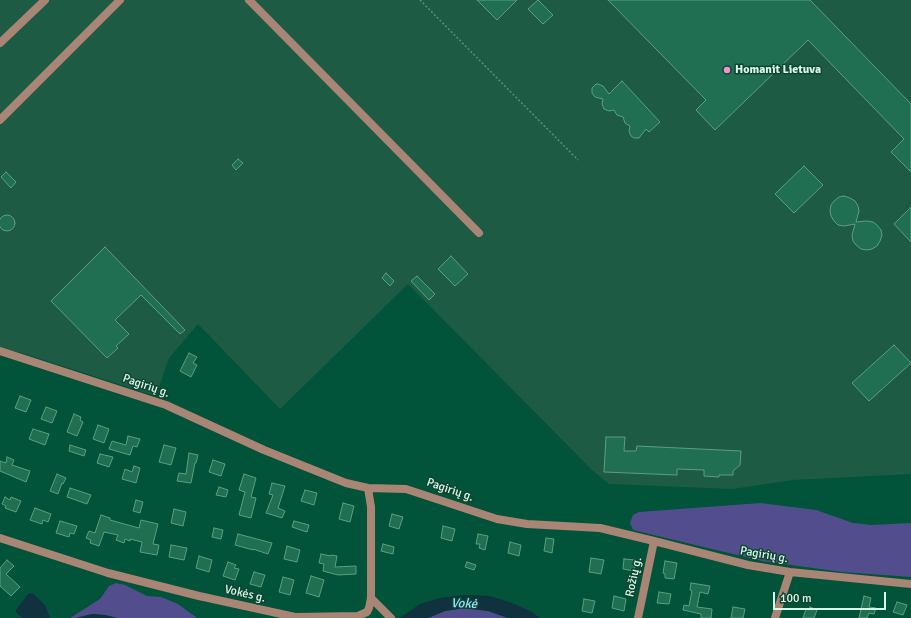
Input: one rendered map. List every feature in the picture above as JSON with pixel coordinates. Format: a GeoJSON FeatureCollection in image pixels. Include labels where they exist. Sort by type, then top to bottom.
{"type":"FeatureCollection","features":[{"type":"Feature","properties":{"kind":"street"},"geometry":{"type":"LineString","coordinates":[[0,43],[45,0]]}},
{"type":"Feature","properties":{"kind":"street"},"geometry":{"type":"LineString","coordinates":[[0,120],[120,0]]}},
{"type":"Feature","properties":{"kind":"street"},"geometry":{"type":"LineString","coordinates":[[249,0],[479,233]]}},
{"type":"Feature","properties":{"kind":"street","name":"Pagirių g."},"geometry":{"type":"LineString","coordinates":[[0,351],[73,376],[148,398],[264,450],[346,483],[368,488],[406,489],[497,519],[527,524],[600,528],[654,540],[748,565],[790,572],[911,584]]}},
{"type":"Feature","properties":{"kind":"street","name":"Vokės g."},"geometry":{"type":"LineString","coordinates":[[0,538],[108,573],[200,596],[295,617],[358,616],[366,612],[369,608],[371,598],[371,507],[368,488]]}},
{"type":"Feature","properties":{"kind":"street","name":"Rožių g."},"geometry":{"type":"LineString","coordinates":[[638,618],[654,540]]}},
{"type":"Feature","properties":{"kind":"street"},"geometry":{"type":"LineString","coordinates":[[774,618],[790,572]]}},
{"type":"Feature","properties":{"kind":"street"},"geometry":{"type":"LineString","coordinates":[[371,598],[390,618]]}},
{"type":"Feature","properties":{"kind":"path"},"geometry":{"type":"LineString","coordinates":[[420,0],[578,160]]}},
{"type":"Feature","properties":{"kind":"shaded area"},"geometry":{"type":"Polygon","coordinates":[[[0,0],[911,0],[911,474],[793,480],[733,489],[609,484],[592,470],[408,284],[280,409],[198,324],[169,358],[156,396],[22,353],[0,348],[0,0]]]}},
{"type":"Feature","properties":{"kind":"shaded area"},"geometry":{"type":"Polygon","coordinates":[[[761,503],[816,510],[853,523],[872,525],[911,523],[911,577],[842,572],[762,561],[633,530],[630,523],[633,515],[639,512],[761,503]]]}},
{"type":"Feature","properties":{"kind":"shaded area"},"geometry":{"type":"Polygon","coordinates":[[[116,583],[125,585],[147,596],[161,597],[178,604],[197,618],[117,618],[92,614],[70,618],[100,599],[109,586],[116,583]]]}},
{"type":"Feature","properties":{"kind":"shaded area"},"geometry":{"type":"Polygon","coordinates":[[[465,608],[488,611],[508,618],[428,618],[445,611],[465,608]]]}},
{"type":"Feature","properties":{"kind":"water"},"geometry":{"type":"Polygon","coordinates":[[[32,593],[45,605],[50,618],[22,618],[16,612],[28,594],[32,593]]]}},
{"type":"Feature","properties":{"kind":"water","name":"Vokė"},"geometry":{"type":"Polygon","coordinates":[[[465,595],[490,596],[512,603],[532,612],[540,618],[508,618],[488,611],[465,608],[445,611],[428,618],[400,618],[420,604],[440,598],[465,595]]]}},
{"type":"Feature","properties":{"kind":"water"},"geometry":{"type":"Polygon","coordinates":[[[92,614],[105,615],[117,618],[76,618],[92,614]]]}},
{"type":"Feature","properties":{"kind":"building"},"geometry":{"type":"Polygon","coordinates":[[[477,0],[517,0],[497,20],[477,0]]]}},
{"type":"Feature","properties":{"kind":"building"},"geometry":{"type":"Polygon","coordinates":[[[538,0],[553,15],[543,24],[528,9],[538,0]]]}},
{"type":"Feature","properties":{"kind":"building","name":"Homanit Lietuva"},"geometry":{"type":"Polygon","coordinates":[[[608,0],[810,0],[911,104],[911,172],[891,152],[904,139],[808,40],[715,130],[696,110],[706,100],[608,0]]]}},
{"type":"Feature","properties":{"kind":"building"},"geometry":{"type":"Polygon","coordinates":[[[622,81],[660,122],[649,132],[646,129],[639,138],[634,138],[631,136],[629,131],[630,126],[625,123],[623,117],[617,115],[614,110],[609,111],[604,109],[602,104],[603,99],[595,97],[592,93],[592,88],[598,84],[603,86],[609,94],[622,81]]]}},
{"type":"Feature","properties":{"kind":"building"},"geometry":{"type":"Polygon","coordinates":[[[238,159],[243,163],[236,170],[232,165],[238,159]]]}},
{"type":"Feature","properties":{"kind":"building"},"geometry":{"type":"Polygon","coordinates":[[[804,166],[823,185],[794,213],[775,194],[804,166]]]}},
{"type":"Feature","properties":{"kind":"building"},"geometry":{"type":"Polygon","coordinates":[[[6,172],[16,182],[11,188],[1,177],[6,172]]]}},
{"type":"Feature","properties":{"kind":"building"},"geometry":{"type":"Polygon","coordinates":[[[844,196],[855,201],[858,206],[859,211],[856,222],[873,222],[881,230],[882,235],[880,241],[877,246],[872,249],[861,249],[853,241],[852,235],[855,224],[844,226],[838,225],[831,216],[831,205],[839,197],[844,196]]]}},
{"type":"Feature","properties":{"kind":"building"},"geometry":{"type":"Polygon","coordinates":[[[911,207],[911,242],[894,224],[911,207]]]}},
{"type":"Feature","properties":{"kind":"building"},"geometry":{"type":"Polygon","coordinates":[[[4,215],[10,215],[15,220],[13,229],[10,231],[4,231],[-1,226],[-1,220],[4,215]]]}},
{"type":"Feature","properties":{"kind":"building"},"geometry":{"type":"Polygon","coordinates":[[[105,247],[185,330],[180,334],[141,295],[115,320],[129,334],[116,346],[118,348],[107,358],[51,301],[105,247]]]}},
{"type":"Feature","properties":{"kind":"building"},"geometry":{"type":"Polygon","coordinates":[[[451,256],[468,274],[455,286],[438,269],[451,256]]]}},
{"type":"Feature","properties":{"kind":"building"},"geometry":{"type":"Polygon","coordinates":[[[386,273],[394,281],[390,286],[382,278],[386,273]]]}},
{"type":"Feature","properties":{"kind":"building"},"geometry":{"type":"Polygon","coordinates":[[[417,276],[435,294],[429,300],[411,281],[417,276]]]}},
{"type":"Feature","properties":{"kind":"building"},"geometry":{"type":"Polygon","coordinates":[[[894,345],[911,363],[869,401],[852,383],[894,345]]]}},
{"type":"Feature","properties":{"kind":"building"},"geometry":{"type":"Polygon","coordinates":[[[189,353],[197,357],[193,363],[197,365],[191,377],[180,371],[189,353]]]}},
{"type":"Feature","properties":{"kind":"building"},"geometry":{"type":"Polygon","coordinates":[[[20,396],[31,400],[26,412],[15,408],[20,396]]]}},
{"type":"Feature","properties":{"kind":"building"},"geometry":{"type":"Polygon","coordinates":[[[46,407],[57,411],[52,423],[41,419],[46,407]]]}},
{"type":"Feature","properties":{"kind":"building"},"geometry":{"type":"Polygon","coordinates":[[[74,414],[81,417],[80,420],[83,422],[77,436],[67,432],[74,414]]]}},
{"type":"Feature","properties":{"kind":"building"},"geometry":{"type":"Polygon","coordinates":[[[98,425],[109,429],[104,443],[93,439],[98,425]]]}},
{"type":"Feature","properties":{"kind":"building"},"geometry":{"type":"Polygon","coordinates":[[[33,429],[49,434],[45,445],[29,439],[33,429]]]}},
{"type":"Feature","properties":{"kind":"building"},"geometry":{"type":"Polygon","coordinates":[[[128,436],[140,439],[137,447],[133,446],[130,455],[109,449],[112,441],[126,445],[128,436]]]}},
{"type":"Feature","properties":{"kind":"building"},"geometry":{"type":"Polygon","coordinates":[[[606,437],[625,437],[624,451],[636,451],[637,446],[741,451],[740,465],[733,471],[733,475],[719,475],[719,477],[704,476],[704,470],[677,469],[677,475],[604,472],[606,437]]]}},
{"type":"Feature","properties":{"kind":"building"},"geometry":{"type":"Polygon","coordinates":[[[70,445],[86,450],[84,456],[69,451],[70,445]]]}},
{"type":"Feature","properties":{"kind":"building"},"geometry":{"type":"Polygon","coordinates":[[[164,445],[176,448],[171,465],[159,462],[164,445]]]}},
{"type":"Feature","properties":{"kind":"building"},"geometry":{"type":"Polygon","coordinates":[[[189,453],[198,455],[191,483],[177,481],[179,473],[186,474],[189,453]]]}},
{"type":"Feature","properties":{"kind":"building"},"geometry":{"type":"Polygon","coordinates":[[[100,454],[113,457],[109,467],[97,463],[100,454]]]}},
{"type":"Feature","properties":{"kind":"building"},"geometry":{"type":"Polygon","coordinates":[[[7,457],[14,460],[12,465],[30,471],[26,482],[0,471],[0,461],[6,463],[7,457]]]}},
{"type":"Feature","properties":{"kind":"building"},"geometry":{"type":"Polygon","coordinates":[[[213,460],[225,464],[221,476],[209,472],[213,460]]]}},
{"type":"Feature","properties":{"kind":"building"},"geometry":{"type":"Polygon","coordinates":[[[134,466],[140,468],[136,483],[122,479],[125,469],[132,472],[134,466]]]}},
{"type":"Feature","properties":{"kind":"building"},"geometry":{"type":"Polygon","coordinates":[[[57,474],[66,478],[63,484],[62,483],[58,494],[50,491],[57,474]]]}},
{"type":"Feature","properties":{"kind":"building"},"geometry":{"type":"Polygon","coordinates":[[[244,474],[256,478],[251,497],[256,498],[251,518],[239,515],[245,492],[239,490],[244,474]]]}},
{"type":"Feature","properties":{"kind":"building"},"geometry":{"type":"Polygon","coordinates":[[[272,483],[285,486],[278,508],[285,511],[282,518],[266,513],[273,495],[269,494],[272,483]]]}},
{"type":"Feature","properties":{"kind":"building"},"geometry":{"type":"Polygon","coordinates":[[[219,487],[228,490],[226,497],[216,495],[219,487]]]}},
{"type":"Feature","properties":{"kind":"building"},"geometry":{"type":"Polygon","coordinates":[[[70,488],[91,495],[87,504],[67,497],[70,488]]]}},
{"type":"Feature","properties":{"kind":"building"},"geometry":{"type":"Polygon","coordinates":[[[305,490],[317,493],[314,505],[301,501],[305,490]]]}},
{"type":"Feature","properties":{"kind":"building"},"geometry":{"type":"Polygon","coordinates":[[[5,497],[10,500],[11,497],[21,501],[16,512],[5,508],[6,506],[2,504],[5,497]]]}},
{"type":"Feature","properties":{"kind":"building"},"geometry":{"type":"Polygon","coordinates":[[[136,500],[143,502],[140,513],[133,511],[136,500]]]}},
{"type":"Feature","properties":{"kind":"building"},"geometry":{"type":"Polygon","coordinates":[[[343,503],[354,506],[350,522],[339,519],[343,503]]]}},
{"type":"Feature","properties":{"kind":"building"},"geometry":{"type":"Polygon","coordinates":[[[35,508],[51,514],[48,522],[43,520],[42,524],[30,520],[35,508]]]}},
{"type":"Feature","properties":{"kind":"building"},"geometry":{"type":"Polygon","coordinates":[[[174,509],[186,512],[183,526],[171,523],[174,509]]]}},
{"type":"Feature","properties":{"kind":"building"},"geometry":{"type":"Polygon","coordinates":[[[392,514],[403,517],[399,529],[389,526],[392,514]]]}},
{"type":"Feature","properties":{"kind":"building"},"geometry":{"type":"Polygon","coordinates":[[[101,515],[110,518],[110,520],[139,528],[141,520],[158,524],[153,544],[159,545],[157,555],[140,552],[142,542],[125,539],[124,543],[116,540],[118,535],[104,532],[99,546],[90,543],[91,540],[86,538],[89,531],[95,533],[101,515]]]}},
{"type":"Feature","properties":{"kind":"building"},"geometry":{"type":"Polygon","coordinates":[[[60,521],[77,526],[74,534],[70,533],[69,537],[56,533],[60,521]]]}},
{"type":"Feature","properties":{"kind":"building"},"geometry":{"type":"Polygon","coordinates":[[[294,521],[309,525],[307,532],[292,527],[294,521]]]}},
{"type":"Feature","properties":{"kind":"building"},"geometry":{"type":"Polygon","coordinates":[[[443,526],[455,529],[452,541],[441,538],[443,526]]]}},
{"type":"Feature","properties":{"kind":"building"},"geometry":{"type":"Polygon","coordinates":[[[214,528],[223,530],[221,539],[212,537],[214,528]]]}},
{"type":"Feature","properties":{"kind":"building"},"geometry":{"type":"Polygon","coordinates":[[[238,534],[272,543],[268,554],[235,545],[238,534]]]}},
{"type":"Feature","properties":{"kind":"building"},"geometry":{"type":"Polygon","coordinates":[[[478,534],[488,536],[485,550],[479,548],[480,544],[476,544],[478,534]]]}},
{"type":"Feature","properties":{"kind":"building"},"geometry":{"type":"Polygon","coordinates":[[[546,538],[554,539],[552,553],[544,551],[546,538]]]}},
{"type":"Feature","properties":{"kind":"building"},"geometry":{"type":"Polygon","coordinates":[[[510,542],[521,545],[519,556],[508,553],[510,542]]]}},
{"type":"Feature","properties":{"kind":"building"},"geometry":{"type":"Polygon","coordinates":[[[383,544],[394,547],[393,554],[381,551],[383,544]]]}},
{"type":"Feature","properties":{"kind":"building"},"geometry":{"type":"Polygon","coordinates":[[[171,545],[187,548],[184,560],[169,557],[171,545]]]}},
{"type":"Feature","properties":{"kind":"building"},"geometry":{"type":"Polygon","coordinates":[[[287,546],[300,550],[297,562],[284,559],[287,546]]]}},
{"type":"Feature","properties":{"kind":"building"},"geometry":{"type":"Polygon","coordinates":[[[321,554],[337,556],[335,567],[356,566],[356,574],[338,575],[323,571],[324,564],[319,563],[321,554]]]}},
{"type":"Feature","properties":{"kind":"building"},"geometry":{"type":"Polygon","coordinates":[[[199,556],[212,560],[209,572],[196,568],[199,556]]]}},
{"type":"Feature","properties":{"kind":"building"},"geometry":{"type":"Polygon","coordinates":[[[591,558],[604,560],[601,574],[589,572],[591,558]]]}},
{"type":"Feature","properties":{"kind":"building"},"geometry":{"type":"Polygon","coordinates":[[[624,559],[636,560],[634,571],[623,569],[624,559]]]}},
{"type":"Feature","properties":{"kind":"building"},"geometry":{"type":"Polygon","coordinates":[[[7,560],[14,566],[6,574],[20,587],[11,596],[0,586],[0,568],[7,560]]]}},
{"type":"Feature","properties":{"kind":"building"},"geometry":{"type":"Polygon","coordinates":[[[665,561],[677,563],[674,579],[665,578],[665,574],[663,573],[665,561]]]}},
{"type":"Feature","properties":{"kind":"building"},"geometry":{"type":"Polygon","coordinates":[[[228,562],[236,565],[234,568],[239,569],[235,580],[223,576],[228,562]]]}},
{"type":"Feature","properties":{"kind":"building"},"geometry":{"type":"Polygon","coordinates":[[[467,562],[476,565],[474,570],[465,567],[467,562]]]}},
{"type":"Feature","properties":{"kind":"building"},"geometry":{"type":"Polygon","coordinates":[[[254,572],[265,575],[261,587],[250,584],[254,572]]]}},
{"type":"Feature","properties":{"kind":"building"},"geometry":{"type":"Polygon","coordinates":[[[311,576],[324,580],[319,597],[306,593],[311,576]]]}},
{"type":"Feature","properties":{"kind":"building"},"geometry":{"type":"Polygon","coordinates":[[[283,577],[294,580],[290,595],[279,592],[283,577]]]}},
{"type":"Feature","properties":{"kind":"building"},"geometry":{"type":"Polygon","coordinates":[[[691,583],[710,586],[708,594],[700,592],[697,607],[712,609],[711,618],[701,618],[701,614],[683,610],[684,605],[689,606],[692,591],[690,590],[691,583]]]}},
{"type":"Feature","properties":{"kind":"building"},"geometry":{"type":"Polygon","coordinates":[[[659,592],[671,594],[669,604],[657,603],[659,592]]]}},
{"type":"Feature","properties":{"kind":"building"},"geometry":{"type":"Polygon","coordinates":[[[614,596],[626,599],[624,611],[612,608],[614,596]]]}},
{"type":"Feature","properties":{"kind":"building"},"geometry":{"type":"Polygon","coordinates":[[[864,596],[871,598],[869,607],[876,608],[874,614],[869,613],[867,618],[859,618],[864,596]]]}},
{"type":"Feature","properties":{"kind":"building"},"geometry":{"type":"Polygon","coordinates":[[[584,599],[595,601],[592,613],[582,611],[584,599]]]}},
{"type":"Feature","properties":{"kind":"building"},"geometry":{"type":"Polygon","coordinates":[[[897,602],[907,605],[903,615],[893,612],[897,602]]]}},
{"type":"Feature","properties":{"kind":"building"},"geometry":{"type":"Polygon","coordinates":[[[733,607],[745,609],[743,618],[731,618],[733,607]]]}},
{"type":"Feature","properties":{"kind":"building"},"geometry":{"type":"Polygon","coordinates":[[[810,607],[817,610],[814,618],[803,618],[806,609],[809,610],[810,607]]]}},
{"type":"Feature","properties":{"kind":"place","name":"Homanit Lietuva"},"geometry":{"type":"Point","coordinates":[727,70]}}]}
